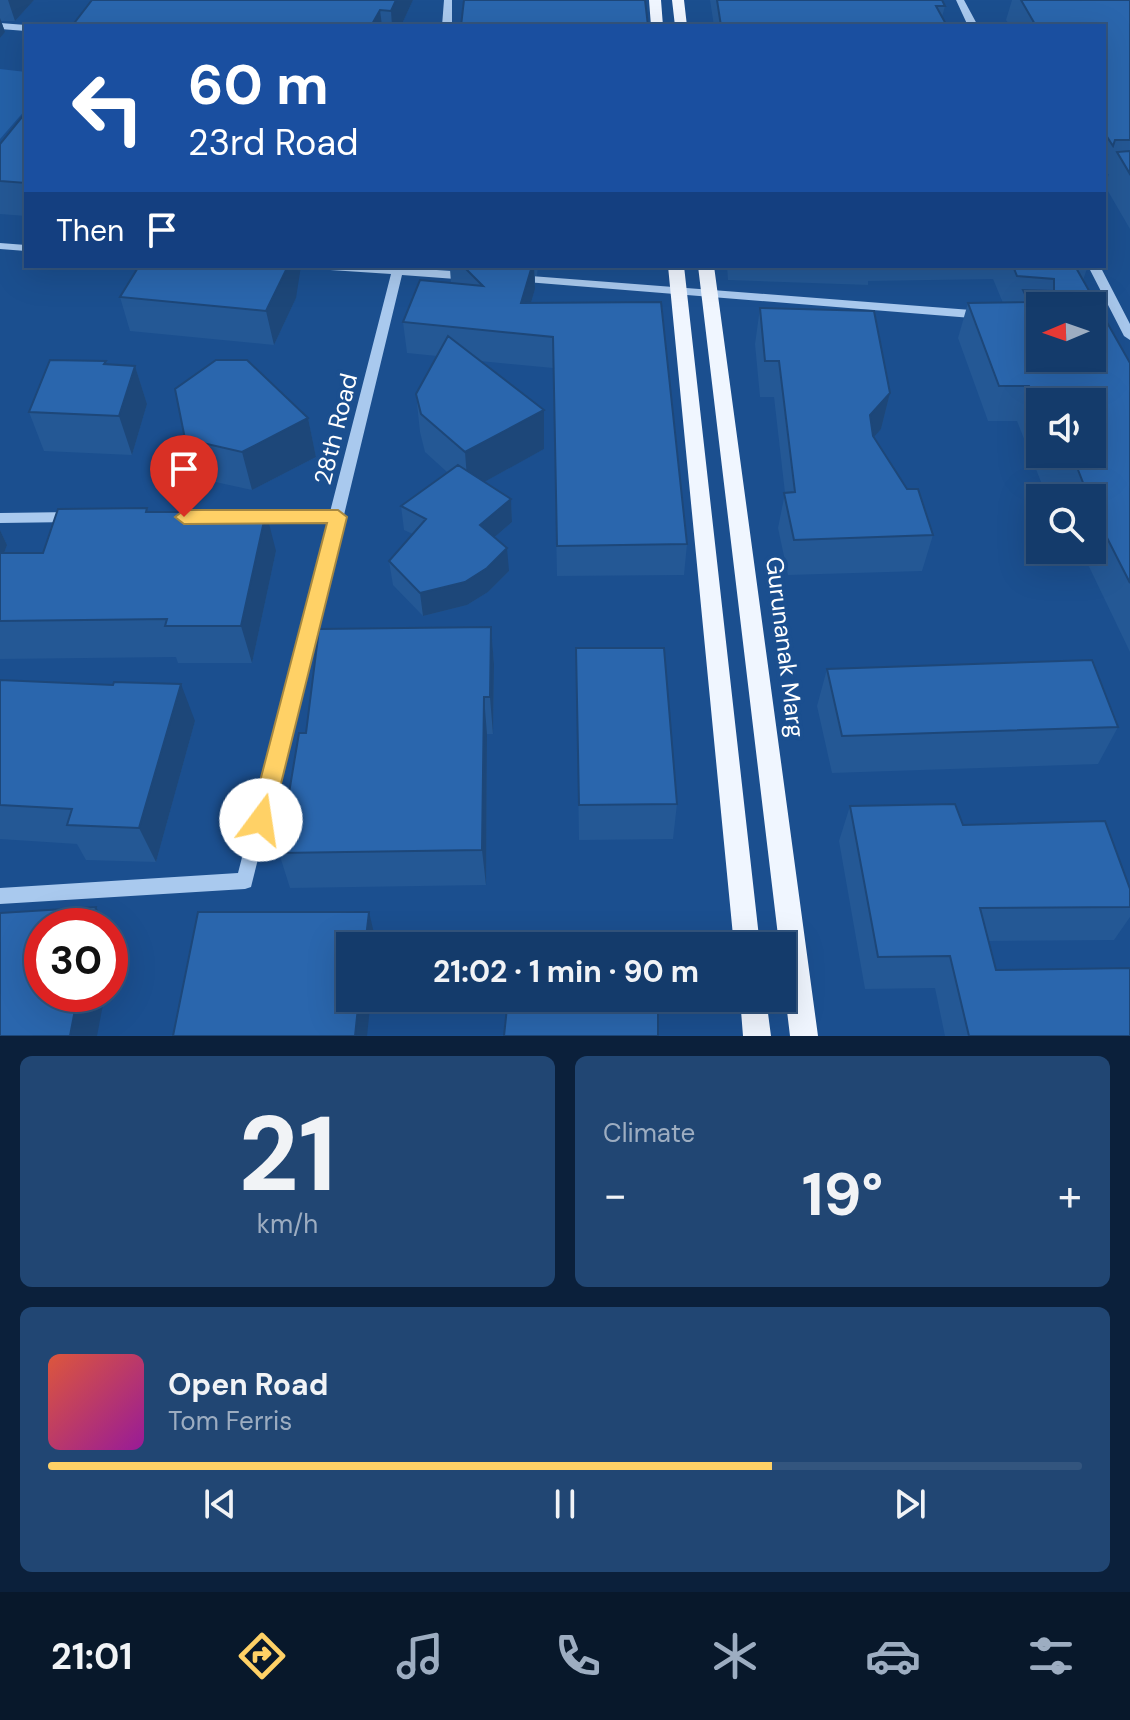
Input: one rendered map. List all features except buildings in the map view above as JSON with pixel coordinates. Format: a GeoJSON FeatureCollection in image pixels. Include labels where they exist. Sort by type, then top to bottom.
{"type":"FeatureCollection","features":[{"type":"Feature","properties":{"kind":"main road"},"geometry":{"type":"LineString","coordinates":[[655,0],[657,24]]}},
{"type":"Feature","properties":{"kind":"main road"},"geometry":{"type":"LineString","coordinates":[[678,0],[681,24]]}},
{"type":"Feature","properties":{"kind":"main road"},"geometry":{"type":"LineString","coordinates":[[676,268],[746,932]]}},
{"type":"Feature","properties":{"kind":"main road","name":"Gurunanak Marg"},"geometry":{"type":"LineString","coordinates":[[706,268],[804,1036]]}},
{"type":"Feature","properties":{"kind":"main road"},"geometry":{"type":"LineString","coordinates":[[754,1012],[757,1036]]}},
{"type":"Feature","properties":{"kind":"street"},"geometry":{"type":"LineString","coordinates":[[447,24],[448,0]]}},
{"type":"Feature","properties":{"kind":"street"},"geometry":{"type":"LineString","coordinates":[[960,0],[972,24]]}},
{"type":"Feature","properties":{"kind":"street"},"geometry":{"type":"LineString","coordinates":[[0,26],[24,28]]}},
{"type":"Feature","properties":{"kind":"street"},"geometry":{"type":"LineString","coordinates":[[0,246],[24,248]]}},
{"type":"Feature","properties":{"kind":"street"},"geometry":{"type":"LineString","coordinates":[[398,268],[475,276]]}},
{"type":"Feature","properties":{"kind":"street","name":"28th Road"},"geometry":{"type":"LineString","coordinates":[[0,896],[245,881],[398,268]]}},
{"type":"Feature","properties":{"kind":"street"},"geometry":{"type":"LineString","coordinates":[[1095,268],[1128,330]]}},
{"type":"Feature","properties":{"kind":"street"},"geometry":{"type":"LineString","coordinates":[[507,278],[993,316]]}},
{"type":"Feature","properties":{"kind":"street"},"geometry":{"type":"LineString","coordinates":[[1106,326],[1128,330]]}},
{"type":"Feature","properties":{"kind":"street"},"geometry":{"type":"LineString","coordinates":[[0,518],[92,517]]}},
{"type":"Feature","properties":{"kind":"street"},"geometry":{"type":"LineString","coordinates":[[230,517],[338,517]]}},
{"type":"Feature","properties":{"kind":"shaded area"},"geometry":{"type":"Polygon","coordinates":[[[0,69],[24,72],[24,111],[0,139],[0,69]]]}},
{"type":"Feature","properties":{"kind":"route"},"geometry":{"type":"LineString","coordinates":[[184,517],[338,517],[261,820]]}}]}
